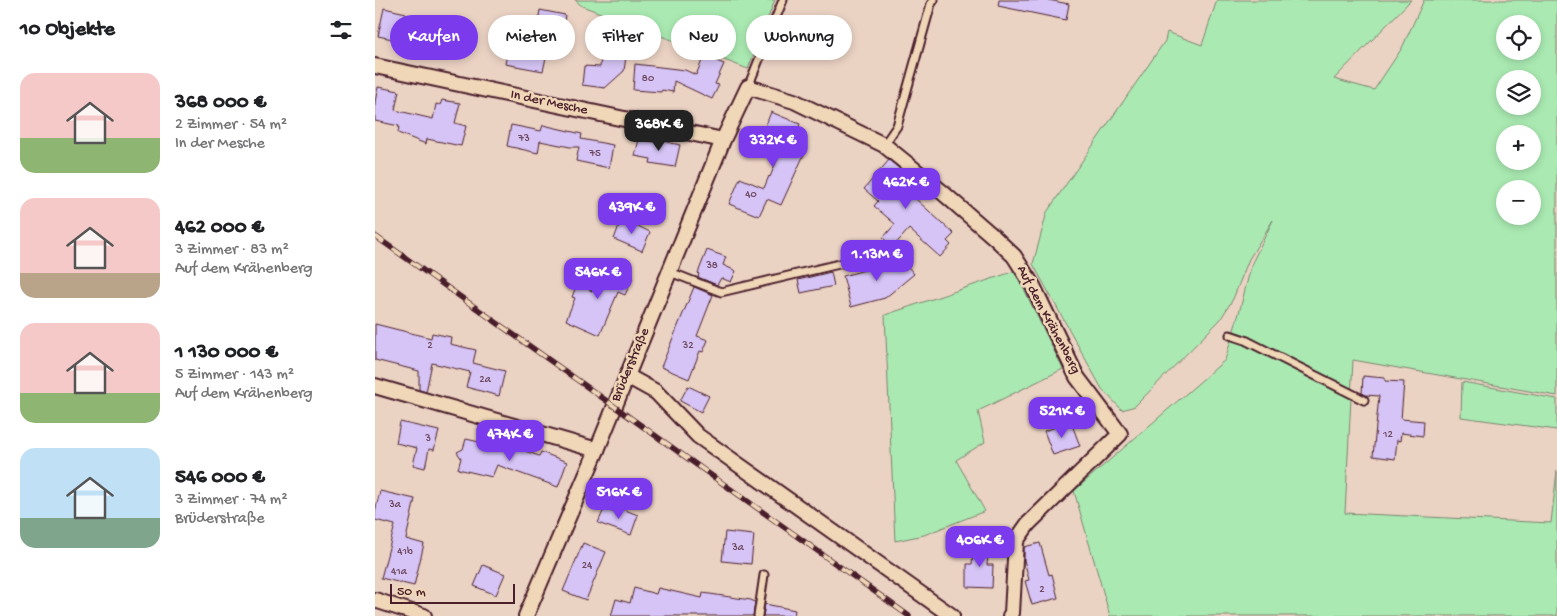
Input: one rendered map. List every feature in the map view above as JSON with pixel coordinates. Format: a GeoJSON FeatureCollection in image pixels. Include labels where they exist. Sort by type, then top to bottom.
{"type":"FeatureCollection","features":[{"type":"Feature","properties":{"kind":"street","name":"In der Mesche"},"geometry":{"type":"LineString","coordinates":[[375,66],[723,140]]}},
{"type":"Feature","properties":{"kind":"street","name":"Brüderstraße"},"geometry":{"type":"LineString","coordinates":[[526,616],[597,450],[723,140],[747,87]]}},
{"type":"Feature","properties":{"kind":"street","name":"Auf dem Krähenberg"},"geometry":{"type":"LineString","coordinates":[[747,87],[794,101],[884,145],[942,192],[1013,256],[1033,286],[1077,377],[1120,434],[1028,524],[1015,541],[1012,613],[1010,616]]}},
{"type":"Feature","properties":{"kind":"street"},"geometry":{"type":"LineString","coordinates":[[627,376],[656,392],[698,436],[952,616]]}},
{"type":"Feature","properties":{"kind":"street"},"geometry":{"type":"LineString","coordinates":[[375,386],[597,450]]}},
{"type":"Feature","properties":{"kind":"street"},"geometry":{"type":"LineString","coordinates":[[375,600],[424,616]]}},
{"type":"Feature","properties":{"kind":"lane"},"geometry":{"type":"LineString","coordinates":[[747,87],[783,0]]}},
{"type":"Feature","properties":{"kind":"lane"},"geometry":{"type":"LineString","coordinates":[[884,145],[897,126],[931,4],[934,0]]}},
{"type":"Feature","properties":{"kind":"lane"},"geometry":{"type":"LineString","coordinates":[[670,272],[721,292],[852,261]]}},
{"type":"Feature","properties":{"kind":"lane"},"geometry":{"type":"LineString","coordinates":[[1229,335],[1245,340],[1364,400]]}},
{"type":"Feature","properties":{"kind":"lane"},"geometry":{"type":"LineString","coordinates":[[758,616],[765,575]]}},
{"type":"Feature","properties":{"kind":"green space"},"geometry":{"type":"Polygon","coordinates":[[[575,0],[775,0],[769,15],[746,15],[746,60],[752,60],[748,69],[724,60],[736,60],[736,15],[671,15],[671,40],[661,36],[661,15],[606,15],[582,6],[575,0]]]}},
{"type":"Feature","properties":{"kind":"green space"},"geometry":{"type":"Polygon","coordinates":[[[1217,0],[1411,0],[1334,79],[1374,90],[1402,48],[1424,0],[1557,0],[1557,396],[1353,360],[1345,513],[1551,523],[1557,471],[1557,616],[1110,616],[1074,491],[1225,360],[1252,263],[1273,220],[1249,259],[1233,299],[1220,320],[1135,406],[1122,410],[1102,389],[1033,264],[1047,212],[1165,41],[1167,32],[1202,45],[1217,0]]]}},
{"type":"Feature","properties":{"kind":"green space"},"geometry":{"type":"Polygon","coordinates":[[[1015,271],[1063,369],[978,411],[985,442],[956,460],[985,511],[924,535],[895,541],[885,315],[1015,271]]]}},
{"type":"Feature","properties":{"kind":"green space"},"geometry":{"type":"Polygon","coordinates":[[[1462,382],[1557,399],[1557,430],[1461,417],[1462,382]]]}},
{"type":"Feature","properties":{"kind":"building"},"geometry":{"type":"Polygon","coordinates":[[[999,0],[1048,0],[1069,4],[1066,20],[998,6],[999,0]]]}},
{"type":"Feature","properties":{"kind":"building"},"geometry":{"type":"Polygon","coordinates":[[[384,8],[406,13],[406,15],[390,15],[390,39],[378,36],[384,8]]]}},
{"type":"Feature","properties":{"kind":"building"},"geometry":{"type":"Polygon","coordinates":[[[540,10],[565,15],[539,15],[540,10]]]}},
{"type":"Feature","properties":{"kind":"building"},"geometry":{"type":"Polygon","coordinates":[[[506,60],[545,60],[543,71],[505,64],[506,60]]]}},
{"type":"Feature","properties":{"kind":"building"},"geometry":{"type":"Polygon","coordinates":[[[601,60],[625,60],[624,71],[605,88],[582,85],[584,66],[600,67],[601,60]]]}},
{"type":"Feature","properties":{"kind":"building"},"geometry":{"type":"Polygon","coordinates":[[[702,60],[714,60],[724,64],[715,84],[719,85],[712,99],[674,81],[673,92],[633,90],[635,64],[685,70],[696,75],[702,60]]]}},
{"type":"Feature","properties":{"kind":"building"},"geometry":{"type":"Polygon","coordinates":[[[378,87],[399,91],[395,110],[433,119],[436,104],[440,105],[442,100],[460,103],[455,123],[466,126],[461,146],[427,139],[426,144],[398,133],[399,126],[375,121],[375,102],[378,87]]]}},
{"type":"Feature","properties":{"kind":"building"},"geometry":{"type":"Polygon","coordinates":[[[771,112],[800,124],[793,142],[807,148],[781,205],[767,199],[759,216],[729,204],[740,178],[764,188],[770,177],[782,148],[760,139],[771,112]]]}},
{"type":"Feature","properties":{"kind":"building"},"geometry":{"type":"Polygon","coordinates":[[[511,125],[541,131],[543,125],[582,134],[581,139],[613,145],[609,168],[576,161],[579,147],[540,141],[538,153],[507,146],[511,125]]]}},
{"type":"Feature","properties":{"kind":"building"},"geometry":{"type":"Polygon","coordinates":[[[639,139],[654,142],[655,139],[680,145],[675,167],[650,163],[651,159],[635,156],[639,139]]]}},
{"type":"Feature","properties":{"kind":"building"},"geometry":{"type":"Polygon","coordinates":[[[889,160],[912,179],[904,188],[954,234],[947,241],[951,245],[940,257],[909,229],[893,247],[883,238],[895,224],[874,206],[878,201],[864,189],[889,160]]]}},
{"type":"Feature","properties":{"kind":"building"},"geometry":{"type":"Polygon","coordinates":[[[622,218],[650,232],[642,251],[614,239],[622,218]]]}},
{"type":"Feature","properties":{"kind":"building"},"geometry":{"type":"Polygon","coordinates":[[[707,250],[726,257],[723,265],[736,271],[731,282],[721,278],[717,285],[698,277],[707,250]]]}},
{"type":"Feature","properties":{"kind":"building"},"geometry":{"type":"Polygon","coordinates":[[[897,253],[914,274],[885,298],[851,307],[843,276],[883,265],[897,253]]]}},
{"type":"Feature","properties":{"kind":"building"},"geometry":{"type":"Polygon","coordinates":[[[603,264],[633,277],[625,295],[618,292],[600,335],[566,320],[575,298],[572,297],[577,284],[592,291],[603,264]]]}},
{"type":"Feature","properties":{"kind":"building"},"geometry":{"type":"Polygon","coordinates":[[[831,272],[834,286],[801,293],[798,280],[831,272]]]}},
{"type":"Feature","properties":{"kind":"building"},"geometry":{"type":"Polygon","coordinates":[[[694,287],[713,295],[697,336],[708,340],[703,352],[700,351],[689,379],[661,367],[694,287]]]}},
{"type":"Feature","properties":{"kind":"building"},"geometry":{"type":"Polygon","coordinates":[[[375,324],[431,338],[432,333],[451,337],[450,344],[476,350],[473,363],[505,371],[499,396],[466,387],[470,372],[432,363],[426,392],[419,390],[419,371],[375,360],[375,324]]]}},
{"type":"Feature","properties":{"kind":"building"},"geometry":{"type":"Polygon","coordinates":[[[1363,376],[1385,378],[1385,381],[1404,382],[1401,419],[1424,421],[1423,436],[1401,433],[1400,441],[1397,440],[1395,459],[1373,456],[1379,396],[1362,393],[1363,376]]]}},
{"type":"Feature","properties":{"kind":"building"},"geometry":{"type":"Polygon","coordinates":[[[688,386],[709,396],[701,412],[680,401],[688,386]]]}},
{"type":"Feature","properties":{"kind":"building"},"geometry":{"type":"Polygon","coordinates":[[[400,422],[439,431],[434,450],[429,449],[425,468],[413,465],[417,448],[396,443],[400,422]]]}},
{"type":"Feature","properties":{"kind":"building"},"geometry":{"type":"Polygon","coordinates":[[[1071,422],[1080,446],[1053,455],[1044,431],[1071,422]]]}},
{"type":"Feature","properties":{"kind":"building"},"geometry":{"type":"Polygon","coordinates":[[[466,439],[510,449],[511,446],[539,456],[541,452],[567,462],[558,487],[497,465],[492,477],[458,469],[461,458],[457,452],[463,449],[466,439]]]}},
{"type":"Feature","properties":{"kind":"building"},"geometry":{"type":"Polygon","coordinates":[[[380,491],[415,499],[406,539],[424,544],[414,586],[381,578],[395,525],[375,520],[380,491]]]}},
{"type":"Feature","properties":{"kind":"building"},"geometry":{"type":"Polygon","coordinates":[[[615,506],[638,515],[631,535],[598,523],[604,509],[613,512],[615,506]]]}},
{"type":"Feature","properties":{"kind":"building"},"geometry":{"type":"Polygon","coordinates":[[[725,532],[754,535],[751,564],[722,561],[725,532]]]}},
{"type":"Feature","properties":{"kind":"building"},"geometry":{"type":"Polygon","coordinates":[[[974,542],[989,544],[987,565],[993,565],[992,588],[967,587],[967,564],[972,564],[974,542]]]}},
{"type":"Feature","properties":{"kind":"building"},"geometry":{"type":"Polygon","coordinates":[[[583,543],[606,552],[586,600],[563,591],[583,543]]]}},
{"type":"Feature","properties":{"kind":"building"},"geometry":{"type":"Polygon","coordinates":[[[1040,543],[1049,575],[1052,574],[1058,598],[1032,605],[1025,581],[1029,580],[1024,560],[1024,547],[1040,543]]]}},
{"type":"Feature","properties":{"kind":"building"},"geometry":{"type":"Polygon","coordinates":[[[483,565],[505,574],[496,595],[474,586],[483,565]]]}},
{"type":"Feature","properties":{"kind":"building"},"geometry":{"type":"Polygon","coordinates":[[[634,588],[656,594],[658,588],[702,598],[703,593],[751,600],[755,602],[753,616],[611,616],[616,599],[630,603],[634,588]]]}},
{"type":"Feature","properties":{"kind":"building"},"geometry":{"type":"Polygon","coordinates":[[[765,604],[795,610],[794,616],[763,616],[765,604]]]}},
{"type":"Feature","properties":{"kind":"railway"},"geometry":{"type":"LineString","coordinates":[[375,236],[909,616]]}}]}
